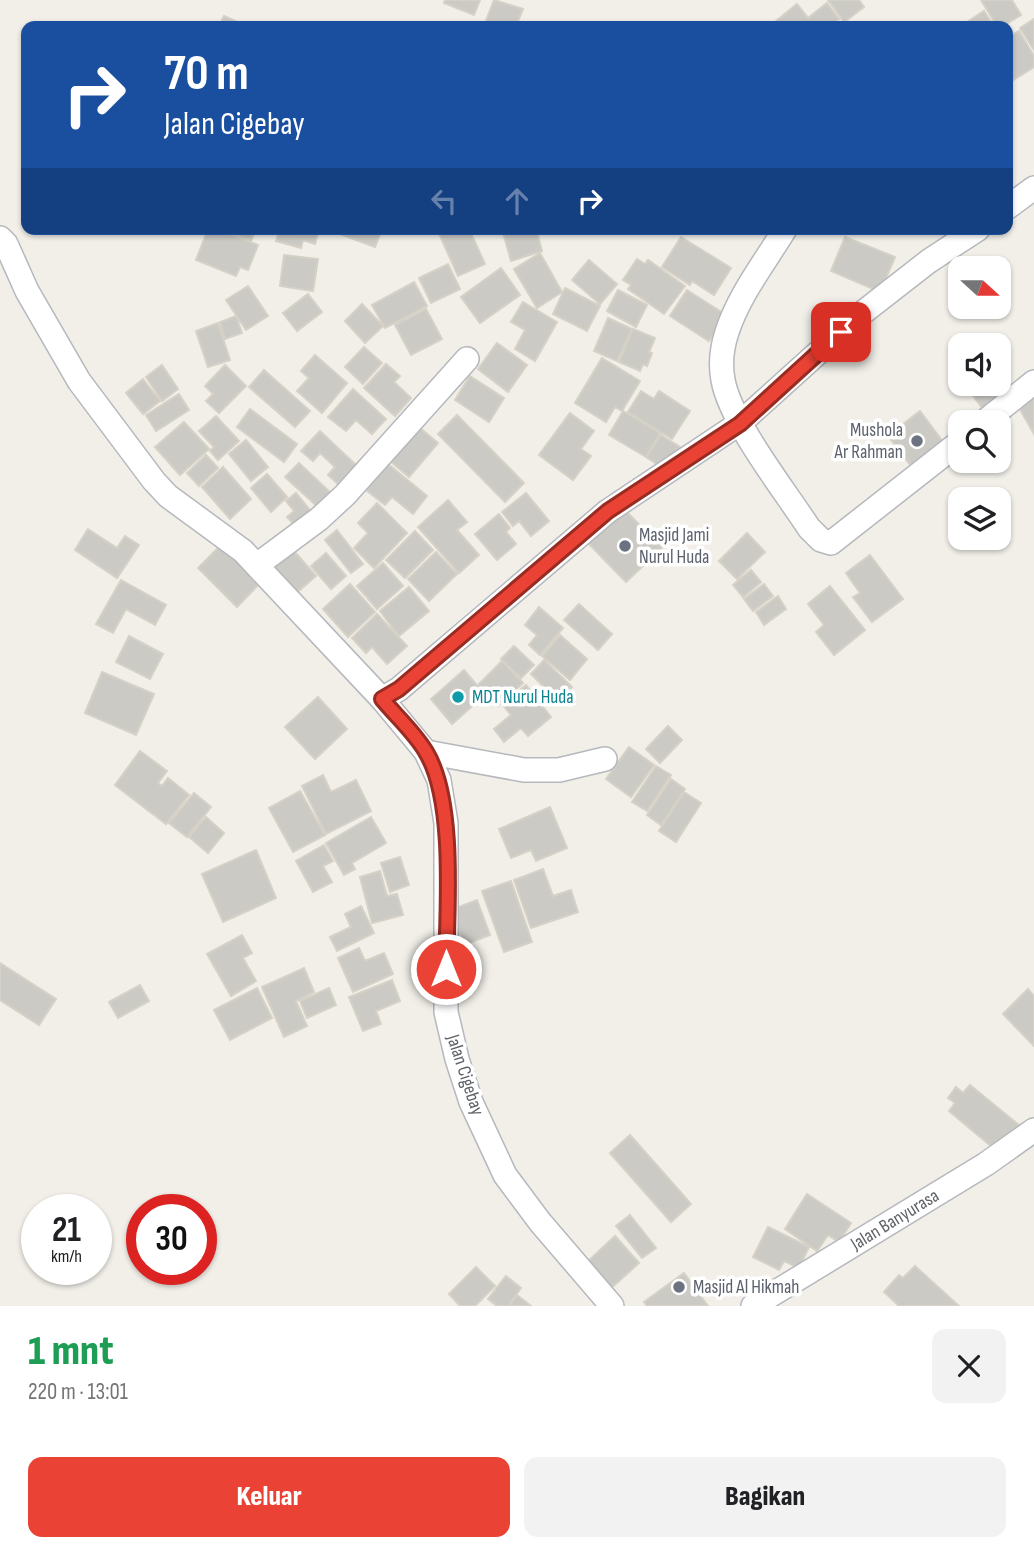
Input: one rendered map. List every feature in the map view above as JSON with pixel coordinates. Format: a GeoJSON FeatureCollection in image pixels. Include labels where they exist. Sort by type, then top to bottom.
{"type":"FeatureCollection","features":[{"type":"Feature","properties":{"kind":"street"},"geometry":{"type":"LineString","coordinates":[[1013,203],[1034,188]]}},
{"type":"Feature","properties":{"kind":"street"},"geometry":{"type":"LineString","coordinates":[[781,235],[741,299],[727,331],[722,355],[723,382],[740,424],[809,528],[821,540],[831,543],[948,451]]}},
{"type":"Feature","properties":{"kind":"street"},"geometry":{"type":"LineString","coordinates":[[382,699],[399,689],[608,511],[740,424],[861,314],[929,261],[969,235]]}},
{"type":"Feature","properties":{"kind":"street","name":"Jalan Cigebay"},"geometry":{"type":"LineString","coordinates":[[0,238],[6,244],[27,291],[79,381],[154,481],[168,496],[233,543],[257,565],[382,699],[426,752],[439,780],[446,822],[446,1012],[471,1102],[505,1175],[612,1306]]}},
{"type":"Feature","properties":{"kind":"street"},"geometry":{"type":"LineString","coordinates":[[257,565],[319,519],[345,495],[467,359]]}},
{"type":"Feature","properties":{"kind":"street"},"geometry":{"type":"LineString","coordinates":[[999,410],[1034,382]]}},
{"type":"Feature","properties":{"kind":"street"},"geometry":{"type":"LineString","coordinates":[[426,752],[524,770],[559,770],[605,759]]}},
{"type":"Feature","properties":{"kind":"street","name":"Jalan Banyurasa"},"geometry":{"type":"LineString","coordinates":[[753,1306],[986,1164],[1034,1130]]}},
{"type":"Feature","properties":{"kind":"building"},"geometry":{"type":"Polygon","coordinates":[[[445,0],[480,0],[474,15],[444,3],[445,0]]]}},
{"type":"Feature","properties":{"kind":"building"},"geometry":{"type":"Polygon","coordinates":[[[494,0],[523,9],[518,21],[486,21],[494,0]]]}},
{"type":"Feature","properties":{"kind":"building"},"geometry":{"type":"Polygon","coordinates":[[[828,0],[859,0],[864,7],[843,21],[828,0]]]}},
{"type":"Feature","properties":{"kind":"building"},"geometry":{"type":"Polygon","coordinates":[[[981,0],[1012,0],[1021,15],[1011,21],[994,21],[981,0]]]}},
{"type":"Feature","properties":{"kind":"building"},"geometry":{"type":"Polygon","coordinates":[[[827,3],[839,19],[776,21],[797,4],[808,18],[827,3]]]}},
{"type":"Feature","properties":{"kind":"building"},"geometry":{"type":"Polygon","coordinates":[[[984,11],[991,21],[969,21],[984,11]]]}},
{"type":"Feature","properties":{"kind":"building"},"geometry":{"type":"Polygon","coordinates":[[[224,16],[235,21],[222,21],[224,16]]]}},
{"type":"Feature","properties":{"kind":"building"},"geometry":{"type":"Polygon","coordinates":[[[1034,19],[1034,50],[1020,28],[1034,19]]]}},
{"type":"Feature","properties":{"kind":"building"},"geometry":{"type":"Polygon","coordinates":[[[1019,31],[1034,56],[1034,67],[1013,80],[1013,34],[1019,31]]]}},
{"type":"Feature","properties":{"kind":"building"},"geometry":{"type":"Polygon","coordinates":[[[206,235],[233,235],[258,245],[248,270],[240,267],[236,276],[196,260],[206,235]]]}},
{"type":"Feature","properties":{"kind":"building"},"geometry":{"type":"Polygon","coordinates":[[[237,235],[254,235],[251,241],[237,235]]]}},
{"type":"Feature","properties":{"kind":"building"},"geometry":{"type":"Polygon","coordinates":[[[278,235],[317,235],[315,244],[303,240],[301,248],[276,241],[278,235]]]}},
{"type":"Feature","properties":{"kind":"building"},"geometry":{"type":"Polygon","coordinates":[[[342,235],[380,235],[375,247],[342,235]]]}},
{"type":"Feature","properties":{"kind":"building"},"geometry":{"type":"Polygon","coordinates":[[[440,235],[472,235],[485,264],[458,276],[440,235]]]}},
{"type":"Feature","properties":{"kind":"building"},"geometry":{"type":"Polygon","coordinates":[[[504,235],[538,235],[542,251],[511,261],[504,235]]]}},
{"type":"Feature","properties":{"kind":"building"},"geometry":{"type":"Polygon","coordinates":[[[681,237],[731,268],[714,295],[692,281],[690,285],[662,267],[681,237]]]}},
{"type":"Feature","properties":{"kind":"building"},"geometry":{"type":"Polygon","coordinates":[[[845,237],[895,257],[880,292],[831,271],[845,237]]]}},
{"type":"Feature","properties":{"kind":"building"},"geometry":{"type":"Polygon","coordinates":[[[540,253],[562,292],[537,308],[514,269],[540,253]]]}},
{"type":"Feature","properties":{"kind":"building"},"geometry":{"type":"Polygon","coordinates":[[[284,255],[318,259],[313,291],[280,286],[284,255]]]}},
{"type":"Feature","properties":{"kind":"building"},"geometry":{"type":"Polygon","coordinates":[[[637,259],[645,264],[648,260],[685,286],[664,314],[628,289],[631,285],[623,280],[637,259]]]}},
{"type":"Feature","properties":{"kind":"building"},"geometry":{"type":"Polygon","coordinates":[[[589,260],[617,284],[600,304],[572,280],[589,260]]]}},
{"type":"Feature","properties":{"kind":"building"},"geometry":{"type":"Polygon","coordinates":[[[448,264],[460,289],[431,303],[419,278],[448,264]]]}},
{"type":"Feature","properties":{"kind":"building"},"geometry":{"type":"Polygon","coordinates":[[[501,268],[520,295],[480,323],[461,297],[501,268]]]}},
{"type":"Feature","properties":{"kind":"building"},"geometry":{"type":"Polygon","coordinates":[[[414,282],[427,306],[385,328],[372,305],[414,282]]]}},
{"type":"Feature","properties":{"kind":"building"},"geometry":{"type":"Polygon","coordinates":[[[248,286],[268,316],[246,330],[226,300],[248,286]]]}},
{"type":"Feature","properties":{"kind":"building"},"geometry":{"type":"Polygon","coordinates":[[[565,288],[600,306],[587,331],[553,314],[565,288]]]}},
{"type":"Feature","properties":{"kind":"building"},"geometry":{"type":"Polygon","coordinates":[[[618,290],[647,305],[636,327],[607,311],[618,290]]]}},
{"type":"Feature","properties":{"kind":"building"},"geometry":{"type":"Polygon","coordinates":[[[687,290],[726,315],[709,341],[670,316],[687,290]]]}},
{"type":"Feature","properties":{"kind":"building"},"geometry":{"type":"Polygon","coordinates":[[[308,294],[322,312],[297,331],[283,313],[308,294]]]}},
{"type":"Feature","properties":{"kind":"building"},"geometry":{"type":"Polygon","coordinates":[[[523,302],[557,322],[535,361],[515,349],[525,330],[511,322],[523,302]]]}},
{"type":"Feature","properties":{"kind":"building"},"geometry":{"type":"Polygon","coordinates":[[[362,304],[383,326],[365,343],[345,321],[362,304]]]}},
{"type":"Feature","properties":{"kind":"building"},"geometry":{"type":"Polygon","coordinates":[[[426,309],[442,339],[411,355],[395,325],[426,309]]]}},
{"type":"Feature","properties":{"kind":"building"},"geometry":{"type":"Polygon","coordinates":[[[236,316],[242,333],[225,339],[220,322],[236,316]]]}},
{"type":"Feature","properties":{"kind":"building"},"geometry":{"type":"Polygon","coordinates":[[[608,318],[632,329],[617,361],[594,351],[608,318]]]}},
{"type":"Feature","properties":{"kind":"building"},"geometry":{"type":"Polygon","coordinates":[[[218,323],[230,360],[208,367],[196,331],[218,323]]]}},
{"type":"Feature","properties":{"kind":"building"},"geometry":{"type":"Polygon","coordinates":[[[633,329],[655,338],[647,366],[643,364],[640,371],[619,362],[633,329]]]}},
{"type":"Feature","properties":{"kind":"building"},"geometry":{"type":"Polygon","coordinates":[[[497,343],[527,365],[508,392],[478,369],[497,343]]]}},
{"type":"Feature","properties":{"kind":"building"},"geometry":{"type":"Polygon","coordinates":[[[364,347],[382,363],[363,384],[345,367],[364,347]]]}},
{"type":"Feature","properties":{"kind":"building"},"geometry":{"type":"Polygon","coordinates":[[[315,355],[347,383],[322,413],[297,391],[309,378],[301,371],[315,355]]]}},
{"type":"Feature","properties":{"kind":"building"},"geometry":{"type":"Polygon","coordinates":[[[602,358],[640,381],[622,411],[615,407],[606,422],[575,403],[602,358]]]}},
{"type":"Feature","properties":{"kind":"building"},"geometry":{"type":"Polygon","coordinates":[[[386,364],[400,376],[394,382],[411,398],[395,416],[364,388],[386,364]]]}},
{"type":"Feature","properties":{"kind":"building"},"geometry":{"type":"Polygon","coordinates":[[[162,365],[178,389],[162,401],[146,377],[162,365]]]}},
{"type":"Feature","properties":{"kind":"building"},"geometry":{"type":"Polygon","coordinates":[[[225,365],[246,386],[219,413],[206,401],[213,394],[205,386],[225,365]]]}},
{"type":"Feature","properties":{"kind":"building"},"geometry":{"type":"Polygon","coordinates":[[[264,370],[310,411],[295,427],[249,387],[264,370]]]}},
{"type":"Feature","properties":{"kind":"building"},"geometry":{"type":"Polygon","coordinates":[[[470,376],[504,398],[489,422],[455,400],[470,376]]]}},
{"type":"Feature","properties":{"kind":"building"},"geometry":{"type":"Polygon","coordinates":[[[143,379],[160,401],[143,414],[126,393],[143,379]]]}},
{"type":"Feature","properties":{"kind":"building"},"geometry":{"type":"Polygon","coordinates":[[[353,389],[386,419],[372,434],[356,420],[346,431],[328,417],[353,389]]]}},
{"type":"Feature","properties":{"kind":"building"},"geometry":{"type":"Polygon","coordinates":[[[641,391],[654,399],[659,391],[690,411],[672,439],[628,412],[641,391]]]}},
{"type":"Feature","properties":{"kind":"building"},"geometry":{"type":"Polygon","coordinates":[[[179,394],[189,410],[156,431],[146,415],[179,394]]]}},
{"type":"Feature","properties":{"kind":"building"},"geometry":{"type":"Polygon","coordinates":[[[973,396],[1006,396],[988,410],[984,410],[973,396]]]}},
{"type":"Feature","properties":{"kind":"building"},"geometry":{"type":"Polygon","coordinates":[[[1034,397],[1034,434],[1018,406],[1034,397]]]}},
{"type":"Feature","properties":{"kind":"building"},"geometry":{"type":"Polygon","coordinates":[[[250,409],[297,444],[284,462],[237,427],[250,409]]]}},
{"type":"Feature","properties":{"kind":"building"},"geometry":{"type":"Polygon","coordinates":[[[623,411],[660,433],[646,457],[609,435],[623,411]]]}},
{"type":"Feature","properties":{"kind":"building","name":"Mushola Ar Rahman"},"geometry":{"type":"Polygon","coordinates":[[[920,411],[947,447],[915,471],[888,436],[920,411]]]}},
{"type":"Feature","properties":{"kind":"building"},"geometry":{"type":"Polygon","coordinates":[[[570,413],[594,431],[581,449],[591,456],[573,480],[539,455],[570,413]]]}},
{"type":"Feature","properties":{"kind":"building"},"geometry":{"type":"Polygon","coordinates":[[[457,415],[524,483],[505,502],[438,434],[457,415]]]}},
{"type":"Feature","properties":{"kind":"building"},"geometry":{"type":"Polygon","coordinates":[[[216,416],[239,441],[218,460],[210,451],[214,447],[199,431],[216,416]]]}},
{"type":"Feature","properties":{"kind":"building"},"geometry":{"type":"Polygon","coordinates":[[[184,422],[209,449],[180,475],[155,447],[184,422]]]}},
{"type":"Feature","properties":{"kind":"building"},"geometry":{"type":"Polygon","coordinates":[[[419,427],[438,443],[409,477],[390,461],[419,427]]]}},
{"type":"Feature","properties":{"kind":"building"},"geometry":{"type":"Polygon","coordinates":[[[320,431],[356,465],[338,484],[328,475],[335,467],[320,453],[313,461],[301,451],[320,431]]]}},
{"type":"Feature","properties":{"kind":"building"},"geometry":{"type":"Polygon","coordinates":[[[661,435],[680,447],[666,470],[646,457],[661,435]]]}},
{"type":"Feature","properties":{"kind":"building"},"geometry":{"type":"Polygon","coordinates":[[[246,440],[268,467],[251,481],[229,454],[246,440]]]}},
{"type":"Feature","properties":{"kind":"building"},"geometry":{"type":"Polygon","coordinates":[[[206,455],[218,468],[199,486],[187,473],[206,455]]]}},
{"type":"Feature","properties":{"kind":"building"},"geometry":{"type":"Polygon","coordinates":[[[299,463],[333,495],[320,509],[285,477],[299,463]]]}},
{"type":"Feature","properties":{"kind":"building"},"geometry":{"type":"Polygon","coordinates":[[[388,464],[427,496],[413,514],[392,497],[385,505],[366,490],[388,464]]]}},
{"type":"Feature","properties":{"kind":"building"},"geometry":{"type":"Polygon","coordinates":[[[223,467],[251,499],[230,519],[202,487],[223,467]]]}},
{"type":"Feature","properties":{"kind":"building"},"geometry":{"type":"Polygon","coordinates":[[[267,474],[287,497],[271,512],[251,488],[267,474]]]}},
{"type":"Feature","properties":{"kind":"building"},"geometry":{"type":"Polygon","coordinates":[[[296,493],[314,515],[298,529],[287,517],[294,511],[286,501],[296,493]]]}},
{"type":"Feature","properties":{"kind":"building"},"geometry":{"type":"Polygon","coordinates":[[[526,493],[549,521],[531,536],[519,521],[513,526],[502,512],[526,493]]]}},
{"type":"Feature","properties":{"kind":"building"},"geometry":{"type":"Polygon","coordinates":[[[448,500],[467,522],[457,530],[479,555],[459,573],[418,527],[448,500]]]}},
{"type":"Feature","properties":{"kind":"building"},"geometry":{"type":"Polygon","coordinates":[[[377,503],[407,533],[374,568],[354,548],[368,533],[358,523],[377,503]]]}},
{"type":"Feature","properties":{"kind":"building","name":"Masjid Jami Nurul Huda"},"geometry":{"type":"Polygon","coordinates":[[[624,509],[662,548],[626,582],[588,543],[624,509]]]}},
{"type":"Feature","properties":{"kind":"building"},"geometry":{"type":"Polygon","coordinates":[[[499,514],[510,528],[506,532],[516,544],[497,560],[475,534],[499,514]]]}},
{"type":"Feature","properties":{"kind":"building"},"geometry":{"type":"Polygon","coordinates":[[[88,529],[117,548],[125,536],[139,545],[117,578],[75,550],[88,529]]]}},
{"type":"Feature","properties":{"kind":"building"},"geometry":{"type":"Polygon","coordinates":[[[337,530],[363,564],[351,573],[325,540],[337,530]]]}},
{"type":"Feature","properties":{"kind":"building"},"geometry":{"type":"Polygon","coordinates":[[[415,531],[433,550],[405,578],[386,560],[415,531]]]}},
{"type":"Feature","properties":{"kind":"building"},"geometry":{"type":"Polygon","coordinates":[[[747,533],[765,552],[737,579],[719,561],[747,533]]]}},
{"type":"Feature","properties":{"kind":"building"},"geometry":{"type":"Polygon","coordinates":[[[224,542],[263,580],[237,607],[198,568],[224,542]]]}},
{"type":"Feature","properties":{"kind":"building"},"geometry":{"type":"Polygon","coordinates":[[[293,550],[316,576],[294,595],[271,570],[293,550]]]}},
{"type":"Feature","properties":{"kind":"building"},"geometry":{"type":"Polygon","coordinates":[[[436,552],[457,574],[429,601],[408,579],[436,552]]]}},
{"type":"Feature","properties":{"kind":"building"},"geometry":{"type":"Polygon","coordinates":[[[326,553],[346,576],[331,589],[311,566],[326,553]]]}},
{"type":"Feature","properties":{"kind":"building"},"geometry":{"type":"Polygon","coordinates":[[[870,555],[903,599],[872,622],[853,597],[860,593],[846,573],[870,555]]]}},
{"type":"Feature","properties":{"kind":"building"},"geometry":{"type":"Polygon","coordinates":[[[383,563],[403,586],[377,609],[357,586],[383,563]]]}},
{"type":"Feature","properties":{"kind":"building"},"geometry":{"type":"Polygon","coordinates":[[[751,570],[761,582],[743,597],[733,585],[751,570]]]}},
{"type":"Feature","properties":{"kind":"building"},"geometry":{"type":"Polygon","coordinates":[[[121,580],[166,605],[155,625],[126,609],[113,633],[96,624],[121,580]]]}},
{"type":"Feature","properties":{"kind":"building"},"geometry":{"type":"Polygon","coordinates":[[[350,584],[375,612],[348,637],[323,609],[350,584]]]}},
{"type":"Feature","properties":{"kind":"building"},"geometry":{"type":"Polygon","coordinates":[[[764,584],[773,596],[753,611],[744,599],[764,584]]]}},
{"type":"Feature","properties":{"kind":"building"},"geometry":{"type":"Polygon","coordinates":[[[830,586],[865,630],[834,655],[816,632],[824,625],[808,604],[830,586]]]}},
{"type":"Feature","properties":{"kind":"building"},"geometry":{"type":"Polygon","coordinates":[[[409,587],[429,611],[399,636],[380,611],[409,587]]]}},
{"type":"Feature","properties":{"kind":"building"},"geometry":{"type":"Polygon","coordinates":[[[778,596],[786,609],[764,625],[756,612],[778,596]]]}},
{"type":"Feature","properties":{"kind":"building"},"geometry":{"type":"Polygon","coordinates":[[[579,604],[612,634],[598,650],[564,620],[579,604]]]}},
{"type":"Feature","properties":{"kind":"building"},"geometry":{"type":"Polygon","coordinates":[[[539,607],[563,628],[540,655],[529,645],[537,635],[525,625],[539,607]]]}},
{"type":"Feature","properties":{"kind":"building"},"geometry":{"type":"Polygon","coordinates":[[[377,614],[407,646],[387,664],[372,647],[366,653],[352,638],[377,614]]]}},
{"type":"Feature","properties":{"kind":"building"},"geometry":{"type":"Polygon","coordinates":[[[560,635],[587,659],[570,680],[542,656],[560,635]]]}},
{"type":"Feature","properties":{"kind":"building"},"geometry":{"type":"Polygon","coordinates":[[[129,636],[163,654],[150,679],[116,662],[129,636]]]}},
{"type":"Feature","properties":{"kind":"building"},"geometry":{"type":"Polygon","coordinates":[[[514,646],[534,665],[521,678],[501,659],[514,646]]]}},
{"type":"Feature","properties":{"kind":"building"},"geometry":{"type":"Polygon","coordinates":[[[544,660],[572,687],[556,704],[543,692],[546,689],[531,674],[544,660]]]}},
{"type":"Feature","properties":{"kind":"building"},"geometry":{"type":"Polygon","coordinates":[[[502,661],[523,683],[498,706],[478,685],[502,661]]]}},
{"type":"Feature","properties":{"kind":"building","name":"MDT Nurul Huda"},"geometry":{"type":"Polygon","coordinates":[[[464,670],[485,695],[452,724],[431,699],[464,670]]]}},
{"type":"Feature","properties":{"kind":"building"},"geometry":{"type":"Polygon","coordinates":[[[102,672],[154,694],[136,735],[85,713],[102,672]]]}},
{"type":"Feature","properties":{"kind":"building"},"geometry":{"type":"Polygon","coordinates":[[[526,685],[551,717],[528,736],[521,728],[504,742],[494,729],[511,715],[502,704],[526,685]]]}},
{"type":"Feature","properties":{"kind":"building"},"geometry":{"type":"Polygon","coordinates":[[[318,697],[347,729],[315,759],[285,727],[318,697]]]}},
{"type":"Feature","properties":{"kind":"building"},"geometry":{"type":"Polygon","coordinates":[[[668,726],[682,740],[660,763],[646,749],[668,726]]]}},
{"type":"Feature","properties":{"kind":"building"},"geometry":{"type":"Polygon","coordinates":[[[629,747],[654,765],[631,797],[606,779],[629,747]]]}},
{"type":"Feature","properties":{"kind":"building"},"geometry":{"type":"Polygon","coordinates":[[[140,751],[167,771],[158,783],[162,786],[168,778],[189,795],[166,824],[115,785],[140,751]]]}},
{"type":"Feature","properties":{"kind":"building"},"geometry":{"type":"Polygon","coordinates":[[[656,766],[671,775],[647,811],[632,802],[656,766]]]}},
{"type":"Feature","properties":{"kind":"building"},"geometry":{"type":"Polygon","coordinates":[[[323,775],[331,792],[356,780],[371,811],[326,834],[302,786],[323,775]]]}},
{"type":"Feature","properties":{"kind":"building"},"geometry":{"type":"Polygon","coordinates":[[[671,779],[685,789],[661,825],[647,815],[671,779]]]}},
{"type":"Feature","properties":{"kind":"building"},"geometry":{"type":"Polygon","coordinates":[[[300,791],[325,835],[293,852],[269,808],[300,791]]]}},
{"type":"Feature","properties":{"kind":"building"},"geometry":{"type":"Polygon","coordinates":[[[684,792],[701,803],[676,842],[659,831],[684,792]]]}},
{"type":"Feature","properties":{"kind":"building"},"geometry":{"type":"Polygon","coordinates":[[[194,793],[211,807],[187,837],[169,823],[194,793]]]}},
{"type":"Feature","properties":{"kind":"building"},"geometry":{"type":"Polygon","coordinates":[[[550,807],[567,848],[536,861],[531,850],[511,858],[499,829],[550,807]]]}},
{"type":"Feature","properties":{"kind":"building"},"geometry":{"type":"Polygon","coordinates":[[[206,817],[224,833],[208,853],[189,837],[206,817]]]}},
{"type":"Feature","properties":{"kind":"building"},"geometry":{"type":"Polygon","coordinates":[[[371,817],[386,843],[352,863],[355,869],[344,875],[326,843],[371,817]]]}},
{"type":"Feature","properties":{"kind":"building"},"geometry":{"type":"Polygon","coordinates":[[[324,845],[333,861],[323,866],[332,882],[313,892],[296,861],[324,845]]]}},
{"type":"Feature","properties":{"kind":"building"},"geometry":{"type":"Polygon","coordinates":[[[256,850],[276,898],[223,922],[202,874],[256,850]]]}},
{"type":"Feature","properties":{"kind":"building"},"geometry":{"type":"Polygon","coordinates":[[[400,857],[409,885],[390,892],[381,863],[400,857]]]}},
{"type":"Feature","properties":{"kind":"building"},"geometry":{"type":"Polygon","coordinates":[[[543,869],[553,896],[571,890],[578,912],[531,928],[514,880],[543,869]]]}},
{"type":"Feature","properties":{"kind":"building"},"geometry":{"type":"Polygon","coordinates":[[[380,871],[387,896],[397,894],[403,915],[372,923],[360,877],[380,871]]]}},
{"type":"Feature","properties":{"kind":"building"},"geometry":{"type":"Polygon","coordinates":[[[511,881],[532,942],[504,952],[482,891],[511,881]]]}},
{"type":"Feature","properties":{"kind":"building"},"geometry":{"type":"Polygon","coordinates":[[[477,900],[490,935],[464,945],[451,910],[477,900]]]}},
{"type":"Feature","properties":{"kind":"building"},"geometry":{"type":"Polygon","coordinates":[[[361,906],[374,933],[337,951],[330,937],[351,927],[345,914],[361,906]]]}},
{"type":"Feature","properties":{"kind":"building"},"geometry":{"type":"Polygon","coordinates":[[[242,935],[252,953],[243,958],[256,981],[231,996],[207,954],[242,935]]]}},
{"type":"Feature","properties":{"kind":"building"},"geometry":{"type":"Polygon","coordinates":[[[359,948],[365,961],[384,953],[393,974],[353,992],[338,958],[359,948]]]}},
{"type":"Feature","properties":{"kind":"building"},"geometry":{"type":"Polygon","coordinates":[[[0,963],[56,999],[39,1025],[0,1000],[0,963]]]}},
{"type":"Feature","properties":{"kind":"building"},"geometry":{"type":"Polygon","coordinates":[[[304,968],[314,992],[296,1001],[307,1026],[284,1037],[262,987],[304,968]]]}},
{"type":"Feature","properties":{"kind":"building"},"geometry":{"type":"Polygon","coordinates":[[[392,980],[400,1001],[376,1011],[381,1024],[363,1031],[349,997],[392,980]]]}},
{"type":"Feature","properties":{"kind":"building"},"geometry":{"type":"Polygon","coordinates":[[[140,985],[149,1001],[118,1018],[109,1002],[140,985]]]}},
{"type":"Feature","properties":{"kind":"building"},"geometry":{"type":"Polygon","coordinates":[[[257,988],[272,1018],[230,1040],[214,1010],[257,988]]]}},
{"type":"Feature","properties":{"kind":"building"},"geometry":{"type":"Polygon","coordinates":[[[329,988],[336,1005],[307,1018],[300,1001],[329,988]]]}},
{"type":"Feature","properties":{"kind":"building"},"geometry":{"type":"Polygon","coordinates":[[[1028,989],[1034,996],[1034,1046],[1003,1014],[1028,989]]]}},
{"type":"Feature","properties":{"kind":"building"},"geometry":{"type":"Polygon","coordinates":[[[970,1085],[1019,1125],[997,1151],[949,1111],[955,1103],[948,1098],[956,1087],[963,1093],[970,1085]]]}},
{"type":"Feature","properties":{"kind":"building"},"geometry":{"type":"Polygon","coordinates":[[[630,1135],[691,1204],[671,1222],[610,1153],[630,1135]]]}},
{"type":"Feature","properties":{"kind":"building"},"geometry":{"type":"Polygon","coordinates":[[[807,1194],[851,1223],[839,1242],[828,1235],[817,1251],[785,1229],[807,1194]]]}},
{"type":"Feature","properties":{"kind":"building"},"geometry":{"type":"Polygon","coordinates":[[[630,1215],[656,1248],[642,1258],[616,1226],[630,1215]]]}},
{"type":"Feature","properties":{"kind":"building"},"geometry":{"type":"Polygon","coordinates":[[[768,1227],[809,1247],[799,1268],[784,1261],[779,1270],[753,1257],[768,1227]]]}},
{"type":"Feature","properties":{"kind":"building"},"geometry":{"type":"Polygon","coordinates":[[[615,1236],[639,1263],[609,1290],[585,1264],[615,1236]]]}},
{"type":"Feature","properties":{"kind":"building"},"geometry":{"type":"Polygon","coordinates":[[[915,1266],[959,1306],[899,1306],[884,1292],[899,1275],[903,1278],[915,1266]]]}},
{"type":"Feature","properties":{"kind":"building"},"geometry":{"type":"Polygon","coordinates":[[[476,1267],[495,1286],[475,1306],[460,1306],[449,1294],[476,1267]]]}},
{"type":"Feature","properties":{"kind":"building","name":"Masjid Al Hikmah"},"geometry":{"type":"Polygon","coordinates":[[[684,1273],[708,1306],[647,1306],[644,1302],[684,1273]]]}},
{"type":"Feature","properties":{"kind":"building"},"geometry":{"type":"Polygon","coordinates":[[[506,1276],[521,1288],[508,1306],[497,1306],[488,1299],[506,1276]]]}},
{"type":"Feature","properties":{"kind":"building"},"geometry":{"type":"Polygon","coordinates":[[[517,1295],[531,1306],[509,1306],[517,1295]]]}},
{"type":"Feature","properties":{"kind":"place","name":"Mushola Ar Rahman"},"geometry":{"type":"Point","coordinates":[917,441]}},
{"type":"Feature","properties":{"kind":"place","name":"Masjid Jami Nurul Huda"},"geometry":{"type":"Point","coordinates":[625,546]}},
{"type":"Feature","properties":{"kind":"place","name":"MDT Nurul Huda"},"geometry":{"type":"Point","coordinates":[458,697]}},
{"type":"Feature","properties":{"kind":"place","name":"Masjid Al Hikmah"},"geometry":{"type":"Point","coordinates":[679,1287]}},
{"type":"Feature","properties":{"kind":"route"},"geometry":{"type":"LineString","coordinates":[[446,969],[446,822],[439,780],[426,752],[382,699],[399,689],[608,511],[740,424],[841,332]]}}]}
